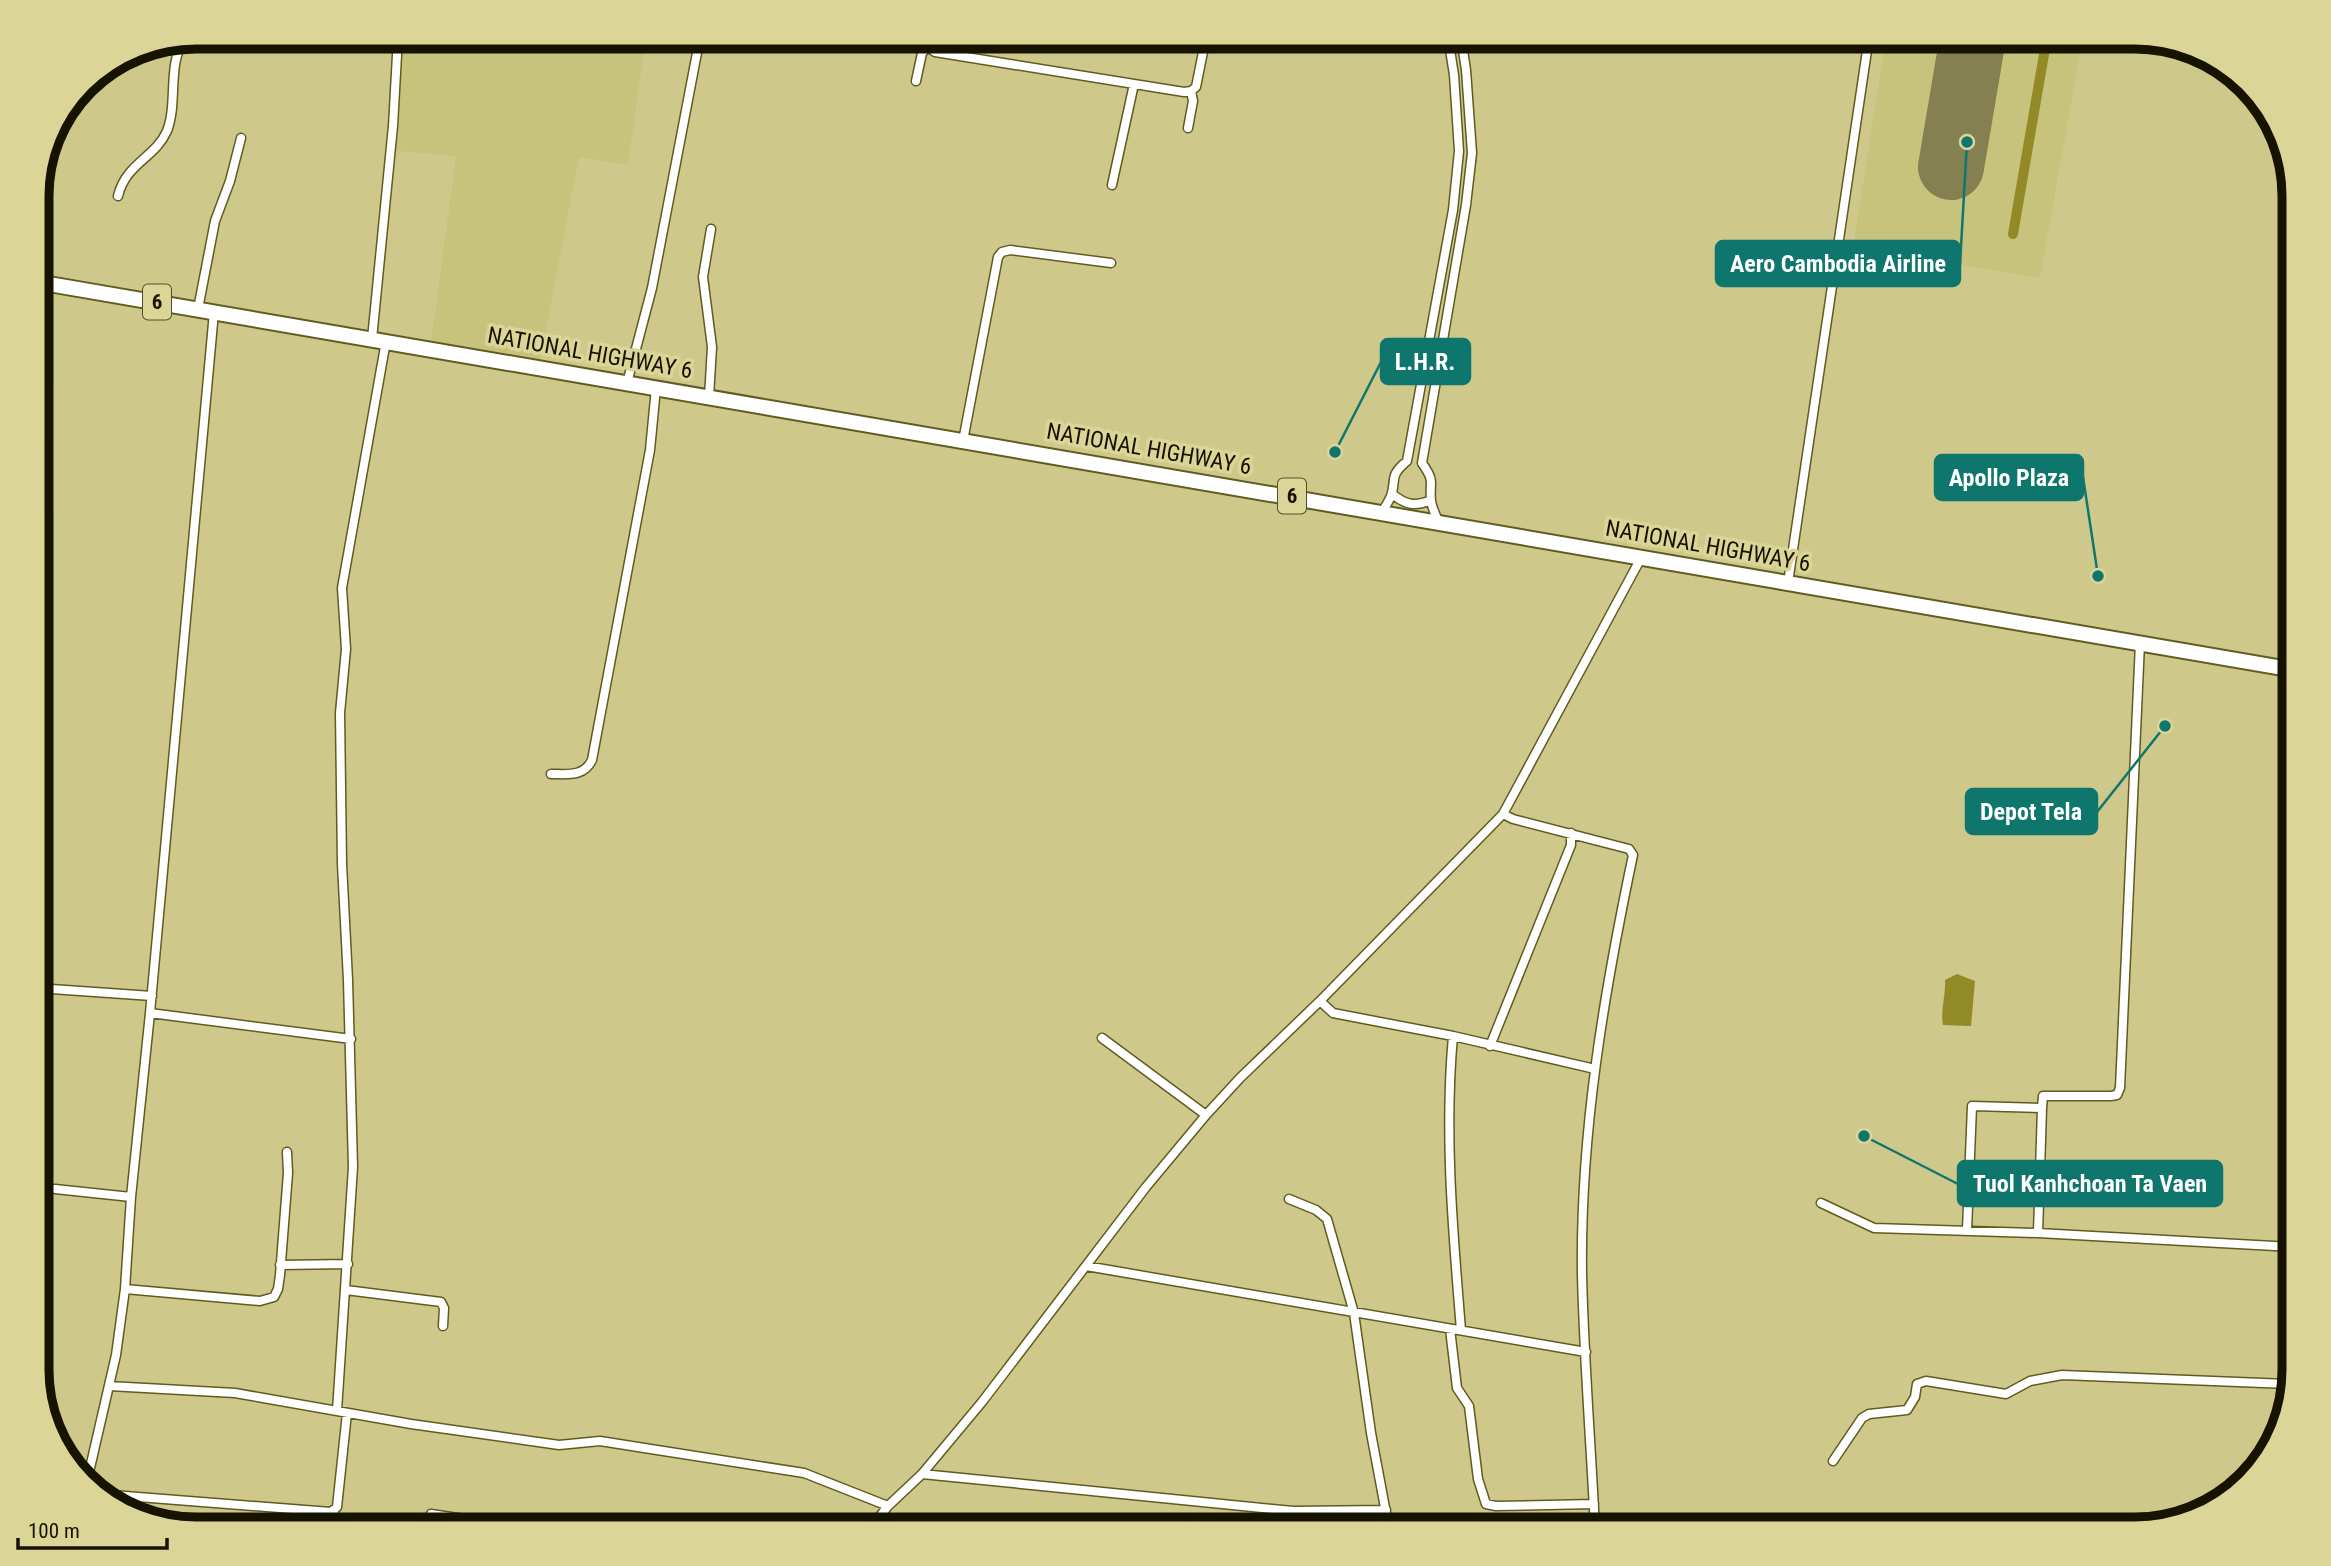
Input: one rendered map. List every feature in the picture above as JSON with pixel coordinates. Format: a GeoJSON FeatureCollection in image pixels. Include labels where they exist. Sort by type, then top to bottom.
{"type":"FeatureCollection","features":[{"type":"Feature","properties":{"kind":"highway","name":"NATIONAL HIGHWAY 6"},"geometry":{"type":"LineString","coordinates":[[49,284],[2282,668]]}},
{"type":"Feature","properties":{"kind":"street"},"geometry":{"type":"LineString","coordinates":[[337,1411],[354,1167],[342,864],[340,713],[346,649],[342,588],[379,340],[397,49]]}},
{"type":"Feature","properties":{"kind":"street"},"geometry":{"type":"LineString","coordinates":[[627,383],[652,288],[699,49]]}},
{"type":"Feature","properties":{"kind":"street"},"geometry":{"type":"LineString","coordinates":[[916,81],[922,53],[926,49]]}},
{"type":"Feature","properties":{"kind":"street"},"geometry":{"type":"LineString","coordinates":[[931,49],[935,52],[1184,92],[1196,87],[1204,49]]}},
{"type":"Feature","properties":{"kind":"street"},"geometry":{"type":"LineString","coordinates":[[1382,512],[1392,494],[1392,480],[1407,461],[1453,210],[1459,151],[1450,49]]}},
{"type":"Feature","properties":{"kind":"street"},"geometry":{"type":"LineString","coordinates":[[1438,523],[1431,500],[1433,486],[1422,463],[1466,205],[1472,153],[1468,82],[1463,49]]}},
{"type":"Feature","properties":{"kind":"street"},"geometry":{"type":"LineString","coordinates":[[1788,583],[1867,49]]}},
{"type":"Feature","properties":{"kind":"street"},"geometry":{"type":"LineString","coordinates":[[118,196],[125,177],[166,132],[179,50]]}},
{"type":"Feature","properties":{"kind":"street"},"geometry":{"type":"LineString","coordinates":[[1112,185],[1135,84]]}},
{"type":"Feature","properties":{"kind":"street"},"geometry":{"type":"LineString","coordinates":[[1188,128],[1193,100],[1191,91]]}},
{"type":"Feature","properties":{"kind":"street"},"geometry":{"type":"LineString","coordinates":[[198,309],[215,222],[241,138]]}},
{"type":"Feature","properties":{"kind":"street"},"geometry":{"type":"LineString","coordinates":[[1459,151],[1472,153]]}},
{"type":"Feature","properties":{"kind":"street"},"geometry":{"type":"LineString","coordinates":[[709,397],[712,347],[703,278],[711,229]]}},
{"type":"Feature","properties":{"kind":"street"},"geometry":{"type":"LineString","coordinates":[[963,441],[998,257],[1002,252],[1010,250],[1111,263]]}},
{"type":"Feature","properties":{"kind":"street"},"geometry":{"type":"LineString","coordinates":[[89,1471],[117,1355],[125,1289],[131,1197],[152,996],[214,312]]}},
{"type":"Feature","properties":{"kind":"street"},"geometry":{"type":"LineString","coordinates":[[551,774],[572,775],[583,772],[592,760],[650,450],[656,388]]}},
{"type":"Feature","properties":{"kind":"street"},"geometry":{"type":"LineString","coordinates":[[1392,494],[1404,503],[1419,505],[1431,500]]}},
{"type":"Feature","properties":{"kind":"street"},"geometry":{"type":"LineString","coordinates":[[879,1517],[922,1474],[982,1402],[1146,1187],[1206,1115],[1503,814],[1641,558]]}},
{"type":"Feature","properties":{"kind":"street"},"geometry":{"type":"LineString","coordinates":[[2038,1233],[2043,1096],[2111,1096],[2117,1094],[2120,1088],[2140,643]]}},
{"type":"Feature","properties":{"kind":"street"},"geometry":{"type":"LineString","coordinates":[[1503,814],[1513,819],[1629,849],[1633,855],[1612,953],[1595,1069],[1584,1200],[1583,1274],[1595,1517]]}},
{"type":"Feature","properties":{"kind":"street"},"geometry":{"type":"LineString","coordinates":[[1490,1046],[1571,845],[1571,833]]}},
{"type":"Feature","properties":{"kind":"street"},"geometry":{"type":"LineString","coordinates":[[49,989],[152,996]]}},
{"type":"Feature","properties":{"kind":"street"},"geometry":{"type":"LineString","coordinates":[[1320,1001],[1333,1013],[1453,1036],[1595,1069]]}},
{"type":"Feature","properties":{"kind":"street"},"geometry":{"type":"LineString","coordinates":[[150,1013],[351,1039]]}},
{"type":"Feature","properties":{"kind":"street"},"geometry":{"type":"LineString","coordinates":[[1453,1036],[1449,1083],[1451,1198],[1461,1330]]}},
{"type":"Feature","properties":{"kind":"street"},"geometry":{"type":"LineString","coordinates":[[1102,1038],[1206,1115]]}},
{"type":"Feature","properties":{"kind":"street"},"geometry":{"type":"LineString","coordinates":[[1967,1230],[1972,1106],[2042,1108]]}},
{"type":"Feature","properties":{"kind":"street"},"geometry":{"type":"LineString","coordinates":[[125,1289],[260,1301],[274,1297],[278,1289],[288,1173],[287,1152]]}},
{"type":"Feature","properties":{"kind":"street"},"geometry":{"type":"LineString","coordinates":[[55,1189],[131,1197]]}},
{"type":"Feature","properties":{"kind":"street"},"geometry":{"type":"LineString","coordinates":[[1289,1199],[1317,1210],[1327,1219],[1354,1313],[1371,1433],[1387,1517]]}},
{"type":"Feature","properties":{"kind":"street"},"geometry":{"type":"LineString","coordinates":[[1821,1203],[1874,1228],[2038,1233],[2282,1246]]}},
{"type":"Feature","properties":{"kind":"street"},"geometry":{"type":"LineString","coordinates":[[280,1265],[348,1264]]}},
{"type":"Feature","properties":{"kind":"street"},"geometry":{"type":"LineString","coordinates":[[1086,1266],[1586,1352]]}},
{"type":"Feature","properties":{"kind":"street"},"geometry":{"type":"LineString","coordinates":[[346,1290],[441,1302],[444,1308],[443,1326]]}},
{"type":"Feature","properties":{"kind":"street"},"geometry":{"type":"LineString","coordinates":[[1450,1329],[1457,1388],[1469,1406],[1478,1479],[1486,1504],[1594,1504]]}},
{"type":"Feature","properties":{"kind":"street"},"geometry":{"type":"LineString","coordinates":[[1833,1461],[1862,1418],[1869,1414],[1907,1410],[1917,1384],[1926,1381],[2007,1394],[2030,1381],[2062,1375],[2281,1386]]}},
{"type":"Feature","properties":{"kind":"street"},"geometry":{"type":"LineString","coordinates":[[109,1386],[235,1393],[559,1445],[600,1441],[804,1473],[888,1506]]}},
{"type":"Feature","properties":{"kind":"street"},"geometry":{"type":"LineString","coordinates":[[333,1517],[337,1507],[347,1413]]}},
{"type":"Feature","properties":{"kind":"street"},"geometry":{"type":"LineString","coordinates":[[922,1474],[1293,1511],[1386,1510]]}},
{"type":"Feature","properties":{"kind":"street"},"geometry":{"type":"LineString","coordinates":[[120,1495],[334,1511]]}},
{"type":"Feature","properties":{"kind":"street"},"geometry":{"type":"LineString","coordinates":[[431,1514],[441,1517]]}},
{"type":"Feature","properties":{"kind":"shaded area"},"geometry":{"type":"Polygon","coordinates":[[[402,49],[644,49],[628,165],[579,157],[540,361],[431,343],[456,156],[396,151],[402,49]]]}},
{"type":"Feature","properties":{"kind":"shaded area"},"geometry":{"type":"Polygon","coordinates":[[[1884,49],[2081,49],[2040,278],[1853,247],[1884,49]]]}},
{"type":"Feature","properties":{"kind":"shaded area"},"geometry":{"type":"Polygon","coordinates":[[[1957,974],[1975,981],[1971,1026],[1943,1025],[1945,980],[1957,974]]]}},
{"type":"Feature","properties":{"kind":"waterway"},"geometry":{"type":"LineString","coordinates":[[2013,234],[2045,49]]}},
{"type":"Feature","properties":{"kind":"runway"},"geometry":{"type":"LineString","coordinates":[[1951,167],[1971,49]]}},
{"type":"Feature","properties":{"kind":"place","name":"Aero Cambodia Airline"},"geometry":{"type":"Point","coordinates":[1967,142]}},
{"type":"Feature","properties":{"kind":"place","name":"L.H.R."},"geometry":{"type":"Point","coordinates":[1335,452]}},
{"type":"Feature","properties":{"kind":"place","name":"Apollo Plaza"},"geometry":{"type":"Point","coordinates":[2098,576]}},
{"type":"Feature","properties":{"kind":"place","name":"Depot Tela"},"geometry":{"type":"Point","coordinates":[2165,726]}},
{"type":"Feature","properties":{"kind":"place","name":"Tuol Kanhchoan Ta Vaen"},"geometry":{"type":"Point","coordinates":[1864,1136]}}]}
